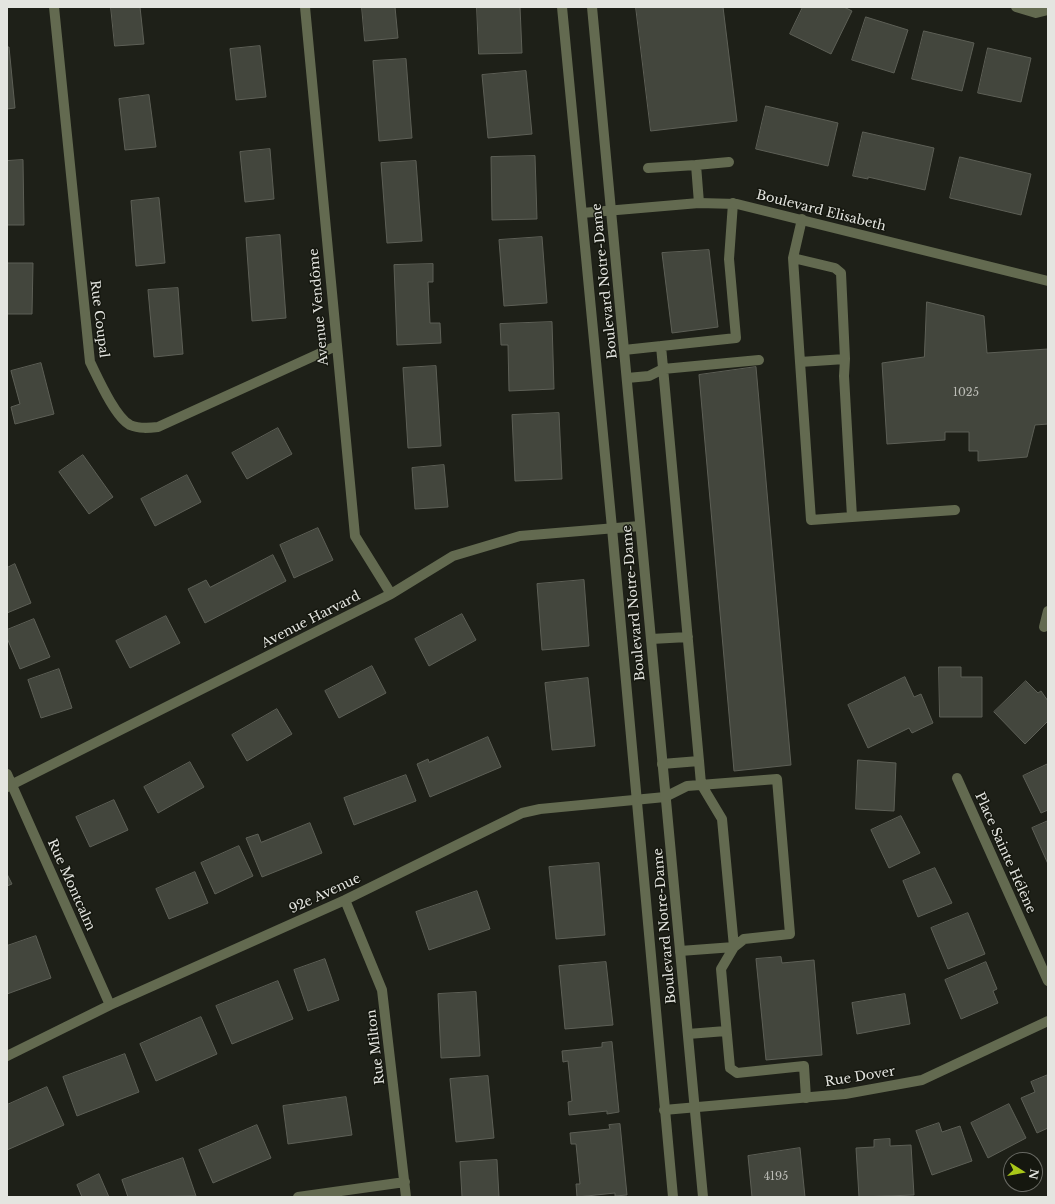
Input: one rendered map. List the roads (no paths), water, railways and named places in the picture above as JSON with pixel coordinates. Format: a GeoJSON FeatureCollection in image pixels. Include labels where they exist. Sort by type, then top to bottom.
{"type":"FeatureCollection","features":[{"type":"Feature","properties":{"kind":"street","name":"Rue Coupal"},"geometry":{"type":"LineString","coordinates":[[54,7],[90,362],[110,401],[130,424],[144,428],[158,427],[336,346]]}},
{"type":"Feature","properties":{"kind":"street","name":"Avenue Vendôme"},"geometry":{"type":"LineString","coordinates":[[305,7],[355,536],[391,594]]}},
{"type":"Feature","properties":{"kind":"street","name":"Boulevard Notre-Dame"},"geometry":{"type":"LineString","coordinates":[[562,7],[612,528],[673,1197]]}},
{"type":"Feature","properties":{"kind":"street","name":"Boulevard Notre-Dame"},"geometry":{"type":"LineString","coordinates":[[592,7],[703,1197]]}},
{"type":"Feature","properties":{"kind":"street"},"geometry":{"type":"LineString","coordinates":[[1016,7],[1036,12],[1048,10]]}},
{"type":"Feature","properties":{"kind":"street"},"geometry":{"type":"LineString","coordinates":[[648,168],[729,162]]}},
{"type":"Feature","properties":{"kind":"street"},"geometry":{"type":"LineString","coordinates":[[696,164],[698,203]]}},
{"type":"Feature","properties":{"kind":"street","name":"Boulevard Elisabeth"},"geometry":{"type":"LineString","coordinates":[[582,213],[698,203],[733,203],[1048,281]]}},
{"type":"Feature","properties":{"kind":"street"},"geometry":{"type":"LineString","coordinates":[[624,350],[736,338],[729,259],[733,203]]}},
{"type":"Feature","properties":{"kind":"street"},"geometry":{"type":"LineString","coordinates":[[802,219],[793,258],[811,520],[955,510]]}},
{"type":"Feature","properties":{"kind":"street"},"geometry":{"type":"LineString","coordinates":[[793,258],[835,268],[841,273],[845,391],[852,517]]}},
{"type":"Feature","properties":{"kind":"street"},"geometry":{"type":"LineString","coordinates":[[661,346],[701,784],[722,819],[734,947]]}},
{"type":"Feature","properties":{"kind":"street"},"geometry":{"type":"LineString","coordinates":[[800,362],[845,359]]}},
{"type":"Feature","properties":{"kind":"street"},"geometry":{"type":"LineString","coordinates":[[627,378],[649,376],[663,369],[759,360]]}},
{"type":"Feature","properties":{"kind":"street","name":"Avenue Harvard"},"geometry":{"type":"LineString","coordinates":[[10,786],[391,594],[453,556],[520,536],[640,526]]}},
{"type":"Feature","properties":{"kind":"street"},"geometry":{"type":"LineString","coordinates":[[1044,627],[1048,611]]}},
{"type":"Feature","properties":{"kind":"street"},"geometry":{"type":"LineString","coordinates":[[651,639],[688,637]]}},
{"type":"Feature","properties":{"kind":"street"},"geometry":{"type":"LineString","coordinates":[[662,764],[699,761]]}},
{"type":"Feature","properties":{"kind":"street","name":"Rue Montcalm"},"geometry":{"type":"LineString","coordinates":[[7,774],[10,786],[110,1005]]}},
{"type":"Feature","properties":{"kind":"street","name":"Place Sainte Hélène"},"geometry":{"type":"LineString","coordinates":[[957,778],[1048,981]]}},
{"type":"Feature","properties":{"kind":"street"},"geometry":{"type":"LineString","coordinates":[[665,797],[687,786],[777,779],[790,934],[744,939],[734,947],[721,969],[726,1031],[729,1064],[733,1072],[744,1073],[804,1066],[806,1098]]}},
{"type":"Feature","properties":{"kind":"street","name":"92e Avenue"},"geometry":{"type":"LineString","coordinates":[[7,1056],[110,1005],[345,900],[522,813],[540,809],[665,797]]}},
{"type":"Feature","properties":{"kind":"street","name":"Rue Milton"},"geometry":{"type":"LineString","coordinates":[[345,900],[382,990],[406,1197]]}},
{"type":"Feature","properties":{"kind":"street"},"geometry":{"type":"LineString","coordinates":[[680,951],[734,947]]}},
{"type":"Feature","properties":{"kind":"street","name":"Rue Dover"},"geometry":{"type":"LineString","coordinates":[[664,1110],[845,1094],[922,1080],[1048,1021]]}},
{"type":"Feature","properties":{"kind":"street"},"geometry":{"type":"LineString","coordinates":[[688,1034],[726,1031]]}},
{"type":"Feature","properties":{"kind":"street"},"geometry":{"type":"LineString","coordinates":[[298,1197],[405,1182]]}}]}
